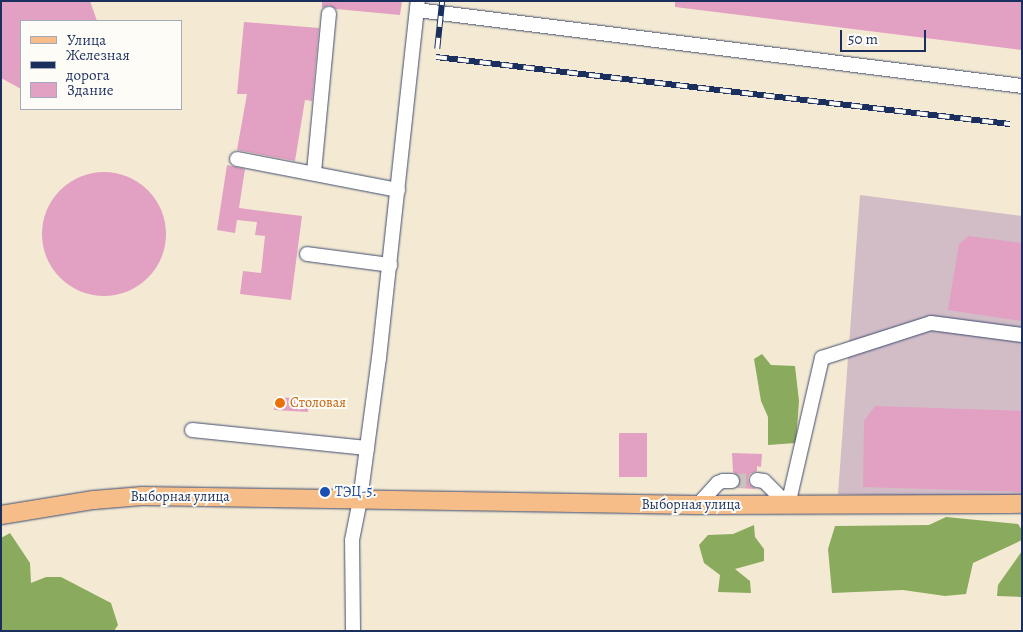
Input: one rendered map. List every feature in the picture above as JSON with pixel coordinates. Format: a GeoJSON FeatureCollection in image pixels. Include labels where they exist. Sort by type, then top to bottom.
{"type":"FeatureCollection","features":[{"type":"Feature","properties":{"kind":"main road","name":"Выборная улица"},"geometry":{"type":"LineString","coordinates":[[1,515],[94,500],[142,496],[698,506],[1022,504]]}},
{"type":"Feature","properties":{"kind":"street"},"geometry":{"type":"LineString","coordinates":[[353,631],[352,540],[360,500],[390,265],[418,6],[1022,86]]}},
{"type":"Feature","properties":{"kind":"street"},"geometry":{"type":"LineString","coordinates":[[314,172],[329,14]]}},
{"type":"Feature","properties":{"kind":"street"},"geometry":{"type":"LineString","coordinates":[[237,159],[314,172],[398,190]]}},
{"type":"Feature","properties":{"kind":"street"},"geometry":{"type":"LineString","coordinates":[[307,254],[390,265]]}},
{"type":"Feature","properties":{"kind":"street"},"geometry":{"type":"LineString","coordinates":[[788,505],[822,358],[931,323],[1022,335]]}},
{"type":"Feature","properties":{"kind":"street"},"geometry":{"type":"LineString","coordinates":[[192,430],[367,448]]}},
{"type":"Feature","properties":{"kind":"street"},"geometry":{"type":"LineString","coordinates":[[698,506],[718,483],[723,480],[732,481]]}},
{"type":"Feature","properties":{"kind":"street"},"geometry":{"type":"LineString","coordinates":[[757,480],[764,481],[788,505]]}},
{"type":"Feature","properties":{"kind":"shaded area"},"geometry":{"type":"Polygon","coordinates":[[[860,195],[1022,216],[1022,499],[838,494],[860,195]]]}},
{"type":"Feature","properties":{"kind":"green space"},"geometry":{"type":"Polygon","coordinates":[[[762,354],[771,365],[795,366],[799,401],[796,443],[768,445],[768,417],[761,401],[754,359],[762,354]]]}},
{"type":"Feature","properties":{"kind":"green space"},"geometry":{"type":"Polygon","coordinates":[[[946,517],[1018,524],[1022,530],[1022,540],[973,563],[966,594],[945,596],[903,590],[832,593],[828,549],[835,526],[929,525],[946,517]]]}},
{"type":"Feature","properties":{"kind":"green space"},"geometry":{"type":"Polygon","coordinates":[[[754,525],[755,537],[764,549],[764,561],[735,569],[750,581],[751,593],[718,592],[720,575],[704,563],[699,545],[708,535],[733,534],[754,525]]]}},
{"type":"Feature","properties":{"kind":"green space"},"geometry":{"type":"Polygon","coordinates":[[[10,533],[30,563],[31,583],[46,577],[61,577],[111,603],[118,625],[114,631],[1,631],[1,538],[10,533]]]}},
{"type":"Feature","properties":{"kind":"green space"},"geometry":{"type":"Polygon","coordinates":[[[1022,551],[1022,597],[997,596],[998,585],[1022,551]]]}},
{"type":"Feature","properties":{"kind":"building"},"geometry":{"type":"Polygon","coordinates":[[[1,1],[90,1],[97,20],[20,20],[20,88],[1,78],[1,1]]]}},
{"type":"Feature","properties":{"kind":"building"},"geometry":{"type":"Polygon","coordinates":[[[322,1],[402,1],[400,15],[336,9],[329,5],[322,8],[322,1]]]}},
{"type":"Feature","properties":{"kind":"building"},"geometry":{"type":"Polygon","coordinates":[[[675,1],[1022,1],[1022,50],[675,7],[675,1]]]}},
{"type":"Feature","properties":{"kind":"building"},"geometry":{"type":"Polygon","coordinates":[[[244,22],[319,28],[312,101],[305,100],[295,161],[237,150],[247,94],[237,94],[244,22]]]}},
{"type":"Feature","properties":{"kind":"building"},"geometry":{"type":"Polygon","coordinates":[[[227,165],[245,169],[239,208],[302,216],[291,300],[240,294],[243,271],[261,273],[265,236],[255,235],[257,222],[237,220],[235,233],[217,230],[227,165]]]}},
{"type":"Feature","properties":{"kind":"building"},"geometry":{"type":"Polygon","coordinates":[[[104,172],[128,177],[148,190],[161,210],[166,234],[161,258],[148,278],[128,291],[104,296],[80,291],[60,278],[47,258],[42,234],[47,210],[60,190],[80,177],[104,172]]]}},
{"type":"Feature","properties":{"kind":"building"},"geometry":{"type":"Polygon","coordinates":[[[969,236],[1022,243],[1022,321],[948,310],[959,244],[969,236]]]}},
{"type":"Feature","properties":{"kind":"building"},"geometry":{"type":"Polygon","coordinates":[[[275,397],[309,399],[308,412],[274,410],[275,397]]]}},
{"type":"Feature","properties":{"kind":"building"},"geometry":{"type":"Polygon","coordinates":[[[875,406],[1022,411],[1022,492],[863,487],[864,421],[875,406]]]}},
{"type":"Feature","properties":{"kind":"building"},"geometry":{"type":"Polygon","coordinates":[[[619,433],[647,433],[647,477],[619,477],[619,433]]]}},
{"type":"Feature","properties":{"kind":"building"},"geometry":{"type":"Polygon","coordinates":[[[732,453],[762,454],[761,467],[757,466],[757,471],[750,474],[748,478],[749,484],[756,489],[737,488],[741,481],[739,476],[733,472],[732,453]]]}},
{"type":"Feature","properties":{"kind":"tunnel"},"geometry":{"type":"LineString","coordinates":[[732,481],[757,480]]}},
{"type":"Feature","properties":{"kind":"railway"},"geometry":{"type":"LineString","coordinates":[[437,49],[442,1]]}},
{"type":"Feature","properties":{"kind":"railway"},"geometry":{"type":"LineString","coordinates":[[436,57],[1010,124]]}},
{"type":"Feature","properties":{"kind":"place","name":"Столовая"},"geometry":{"type":"Point","coordinates":[280,403]}},
{"type":"Feature","properties":{"kind":"place","name":"ТЭЦ-5."},"geometry":{"type":"Point","coordinates":[325,492]}}]}
